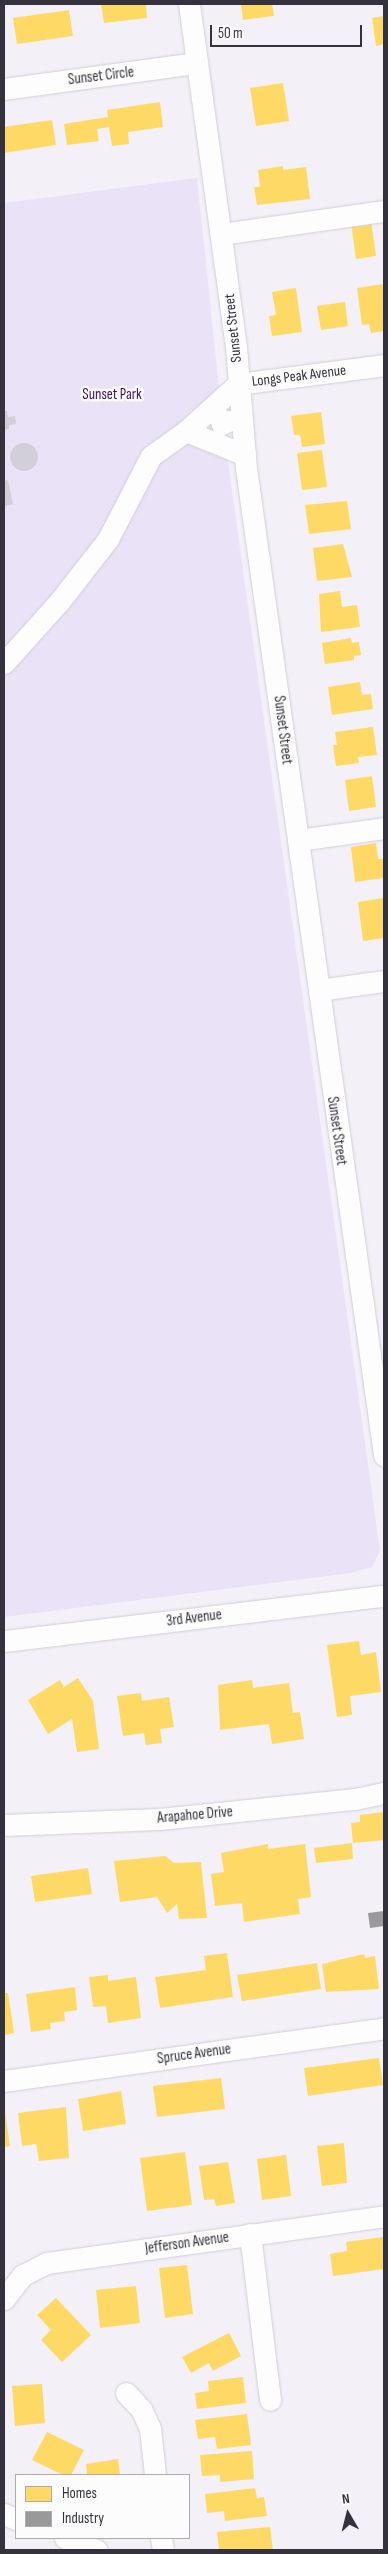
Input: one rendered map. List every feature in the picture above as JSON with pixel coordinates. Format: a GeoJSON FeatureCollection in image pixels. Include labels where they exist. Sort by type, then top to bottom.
{"type":"FeatureCollection","features":[{"type":"Feature","properties":{"kind":"street","name":"Sunset Street"},"geometry":{"type":"LineString","coordinates":[[189,4],[222,234],[245,455],[383,1445]]}},
{"type":"Feature","properties":{"kind":"street","name":"Sunset Circle"},"geometry":{"type":"LineString","coordinates":[[4,88],[197,63]]}},
{"type":"Feature","properties":{"kind":"street"},"geometry":{"type":"LineString","coordinates":[[222,234],[384,211]]}},
{"type":"Feature","properties":{"kind":"street","name":"Longs Peak Avenue"},"geometry":{"type":"LineString","coordinates":[[4,663],[42,622],[108,539],[150,456],[186,431],[238,384],[384,365]]}},
{"type":"Feature","properties":{"kind":"street"},"geometry":{"type":"LineString","coordinates":[[186,431],[245,455]]}},
{"type":"Feature","properties":{"kind":"street"},"geometry":{"type":"LineString","coordinates":[[298,840],[384,828]]}},
{"type":"Feature","properties":{"kind":"street"},"geometry":{"type":"LineString","coordinates":[[319,990],[384,981]]}},
{"type":"Feature","properties":{"kind":"street","name":"3rd Avenue"},"geometry":{"type":"LineString","coordinates":[[4,1641],[384,1596]]}},
{"type":"Feature","properties":{"kind":"street","name":"Arapahoe Drive"},"geometry":{"type":"LineString","coordinates":[[4,1825],[160,1819],[355,1799],[384,1793]]}},
{"type":"Feature","properties":{"kind":"street","name":"Spruce Avenue"},"geometry":{"type":"LineString","coordinates":[[4,2081],[384,2028]]}},
{"type":"Feature","properties":{"kind":"street","name":"Jefferson Avenue"},"geometry":{"type":"LineString","coordinates":[[4,2299],[23,2275],[47,2263],[384,2216]]}},
{"type":"Feature","properties":{"kind":"street"},"geometry":{"type":"LineString","coordinates":[[250,2234],[270,2400]]}},
{"type":"Feature","properties":{"kind":"street"},"geometry":{"type":"LineString","coordinates":[[126,2393],[141,2409],[150,2428],[155,2474]]}},
{"type":"Feature","properties":{"kind":"street"},"geometry":{"type":"LineString","coordinates":[[68,2539],[97,2550]]}},
{"type":"Feature","properties":{"kind":"green space","name":"Sunset Park"},"geometry":{"type":"Polygon","coordinates":[[[197,178],[223,427],[380,1550],[372,1567],[351,1573],[4,1617],[4,203],[197,178]]]}},
{"type":"Feature","properties":{"kind":"building: Homes"},"geometry":{"type":"Polygon","coordinates":[[[101,4],[146,4],[147,18],[104,23],[101,4]]]}},
{"type":"Feature","properties":{"kind":"building: Homes"},"geometry":{"type":"Polygon","coordinates":[[[241,4],[272,4],[274,16],[243,20],[241,4]]]}},
{"type":"Feature","properties":{"kind":"building: Homes"},"geometry":{"type":"Polygon","coordinates":[[[69,10],[73,36],[17,44],[13,18],[69,10]]]}},
{"type":"Feature","properties":{"kind":"building: Homes"},"geometry":{"type":"Polygon","coordinates":[[[384,16],[384,44],[376,46],[372,18],[384,16]]]}},
{"type":"Feature","properties":{"kind":"building: Homes"},"geometry":{"type":"Polygon","coordinates":[[[283,83],[289,121],[256,126],[250,88],[283,83]]]}},
{"type":"Feature","properties":{"kind":"building: Homes"},"geometry":{"type":"Polygon","coordinates":[[[160,102],[163,127],[128,132],[129,144],[112,146],[109,127],[97,129],[99,141],[67,145],[64,124],[108,117],[107,110],[160,102]]]}},
{"type":"Feature","properties":{"kind":"building: Homes"},"geometry":{"type":"Polygon","coordinates":[[[52,120],[56,145],[4,153],[4,127],[52,120]]]}},
{"type":"Feature","properties":{"kind":"building: Homes"},"geometry":{"type":"Polygon","coordinates":[[[283,166],[283,170],[306,167],[310,199],[257,205],[254,187],[260,187],[258,170],[283,166]]]}},
{"type":"Feature","properties":{"kind":"building: Homes"},"geometry":{"type":"Polygon","coordinates":[[[371,220],[376,256],[356,259],[351,223],[371,220]]]}},
{"type":"Feature","properties":{"kind":"building: Homes"},"geometry":{"type":"Polygon","coordinates":[[[384,284],[384,331],[371,333],[369,324],[362,325],[357,288],[384,284]]]}},
{"type":"Feature","properties":{"kind":"building: Homes"},"geometry":{"type":"Polygon","coordinates":[[[296,288],[302,332],[272,336],[269,316],[276,315],[272,292],[296,288]]]}},
{"type":"Feature","properties":{"kind":"building: Homes"},"geometry":{"type":"Polygon","coordinates":[[[345,302],[348,326],[321,330],[317,306],[345,302]]]}},
{"type":"Feature","properties":{"kind":"building: Homes"},"geometry":{"type":"Polygon","coordinates":[[[321,412],[325,444],[302,447],[300,435],[294,435],[291,416],[321,412]]]}},
{"type":"Feature","properties":{"kind":"building: Homes"},"geometry":{"type":"Polygon","coordinates":[[[322,450],[327,487],[302,490],[297,453],[322,450]]]}},
{"type":"Feature","properties":{"kind":"building: Homes"},"geometry":{"type":"Polygon","coordinates":[[[347,501],[351,529],[309,534],[305,505],[347,501]]]}},
{"type":"Feature","properties":{"kind":"building: Homes"},"geometry":{"type":"Polygon","coordinates":[[[343,544],[352,577],[317,581],[313,548],[343,544]]]}},
{"type":"Feature","properties":{"kind":"building: Homes"},"geometry":{"type":"Polygon","coordinates":[[[340,591],[342,607],[357,605],[360,627],[321,632],[319,594],[340,591]]]}},
{"type":"Feature","properties":{"kind":"building: Homes"},"geometry":{"type":"Polygon","coordinates":[[[351,638],[352,643],[359,642],[361,655],[354,656],[354,660],[325,664],[322,643],[351,638]]]}},
{"type":"Feature","properties":{"kind":"building: Homes"},"geometry":{"type":"Polygon","coordinates":[[[360,682],[362,695],[371,694],[373,709],[332,715],[328,687],[360,682]]]}},
{"type":"Feature","properties":{"kind":"building: Homes"},"geometry":{"type":"Polygon","coordinates":[[[373,727],[377,755],[358,757],[359,763],[336,766],[333,745],[337,745],[335,732],[373,727]]]}},
{"type":"Feature","properties":{"kind":"building: Homes"},"geometry":{"type":"Polygon","coordinates":[[[372,776],[376,807],[349,811],[345,780],[372,776]]]}},
{"type":"Feature","properties":{"kind":"building: Homes"},"geometry":{"type":"Polygon","coordinates":[[[376,843],[378,859],[384,859],[384,878],[355,882],[351,847],[376,843]]]}},
{"type":"Feature","properties":{"kind":"building: Homes"},"geometry":{"type":"Polygon","coordinates":[[[384,898],[384,938],[363,941],[358,902],[384,898]]]}},
{"type":"Feature","properties":{"kind":"building: Homes"},"geometry":{"type":"Polygon","coordinates":[[[359,1641],[361,1655],[376,1652],[381,1692],[350,1696],[352,1715],[337,1717],[327,1645],[359,1641]]]}},
{"type":"Feature","properties":{"kind":"building: Homes"},"geometry":{"type":"Polygon","coordinates":[[[78,1678],[93,1701],[99,1749],[77,1752],[72,1719],[48,1734],[28,1700],[60,1680],[64,1687],[78,1678]]]}},
{"type":"Feature","properties":{"kind":"building: Homes"},"geometry":{"type":"Polygon","coordinates":[[[252,1680],[253,1688],[289,1683],[293,1713],[300,1712],[304,1739],[272,1744],[269,1724],[220,1730],[218,1685],[252,1680]]]}},
{"type":"Feature","properties":{"kind":"building: Homes"},"geometry":{"type":"Polygon","coordinates":[[[141,1693],[142,1701],[169,1697],[174,1727],[160,1729],[162,1743],[146,1745],[144,1733],[123,1736],[117,1696],[141,1693]]]}},
{"type":"Feature","properties":{"kind":"building: Homes"},"geometry":{"type":"Polygon","coordinates":[[[384,1812],[384,1840],[353,1843],[351,1823],[360,1822],[360,1815],[384,1812]]]}},
{"type":"Feature","properties":{"kind":"building: Homes"},"geometry":{"type":"Polygon","coordinates":[[[352,1843],[353,1859],[316,1863],[314,1848],[352,1843]]]}},
{"type":"Feature","properties":{"kind":"building: Homes"},"geometry":{"type":"Polygon","coordinates":[[[268,1844],[268,1849],[305,1844],[311,1897],[298,1899],[300,1914],[244,1922],[242,1903],[215,1906],[211,1874],[224,1872],[221,1853],[268,1844]]]}},
{"type":"Feature","properties":{"kind":"building: Homes"},"geometry":{"type":"Polygon","coordinates":[[[165,1856],[174,1863],[201,1862],[207,1918],[179,1919],[177,1904],[167,1913],[157,1897],[120,1902],[114,1861],[165,1856]]]}},
{"type":"Feature","properties":{"kind":"building: Homes"},"geometry":{"type":"Polygon","coordinates":[[[88,1868],[92,1894],[35,1902],[31,1876],[88,1868]]]}},
{"type":"Feature","properties":{"kind":"building: Homes"},"geometry":{"type":"Polygon","coordinates":[[[227,1953],[233,1997],[160,2008],[155,1977],[206,1970],[204,1956],[227,1953]]]}},
{"type":"Feature","properties":{"kind":"building: Homes"},"geometry":{"type":"Polygon","coordinates":[[[364,1954],[365,1958],[375,1956],[379,1989],[326,1992],[322,1964],[364,1954]]]}},
{"type":"Feature","properties":{"kind":"building: Homes"},"geometry":{"type":"Polygon","coordinates":[[[317,1963],[321,1989],[242,2001],[237,1975],[317,1963]]]}},
{"type":"Feature","properties":{"kind":"building: Homes"},"geometry":{"type":"Polygon","coordinates":[[[108,1975],[108,1981],[136,1977],[141,2018],[108,2023],[106,2006],[93,2007],[89,1977],[108,1975]]]}},
{"type":"Feature","properties":{"kind":"building: Homes"},"geometry":{"type":"Polygon","coordinates":[[[75,1987],[77,2010],[64,2012],[65,2021],[50,2023],[51,2029],[31,2032],[26,1994],[75,1987]]]}},
{"type":"Feature","properties":{"kind":"building: Homes"},"geometry":{"type":"Polygon","coordinates":[[[4,1993],[8,1993],[14,2033],[4,2035],[4,1993]]]}},
{"type":"Feature","properties":{"kind":"building: Homes"},"geometry":{"type":"Polygon","coordinates":[[[379,2058],[383,2085],[308,2096],[304,2068],[379,2058]]]}},
{"type":"Feature","properties":{"kind":"building: Homes"},"geometry":{"type":"Polygon","coordinates":[[[221,2078],[225,2109],[157,2117],[153,2086],[221,2078]]]}},
{"type":"Feature","properties":{"kind":"building: Homes"},"geometry":{"type":"Polygon","coordinates":[[[121,2091],[126,2124],[83,2131],[78,2099],[121,2091]]]}},
{"type":"Feature","properties":{"kind":"building: Homes"},"geometry":{"type":"Polygon","coordinates":[[[66,2107],[69,2158],[39,2161],[36,2144],[22,2146],[18,2113],[66,2107]]]}},
{"type":"Feature","properties":{"kind":"building: Homes"},"geometry":{"type":"Polygon","coordinates":[[[4,2113],[10,2146],[4,2147],[4,2113]]]}},
{"type":"Feature","properties":{"kind":"building: Homes"},"geometry":{"type":"Polygon","coordinates":[[[344,2143],[347,2183],[322,2186],[317,2146],[344,2143]]]}},
{"type":"Feature","properties":{"kind":"building: Homes"},"geometry":{"type":"Polygon","coordinates":[[[185,2152],[192,2205],[147,2211],[140,2158],[185,2152]]]}},
{"type":"Feature","properties":{"kind":"building: Homes"},"geometry":{"type":"Polygon","coordinates":[[[286,2155],[291,2196],[262,2200],[257,2159],[286,2155]]]}},
{"type":"Feature","properties":{"kind":"building: Homes"},"geometry":{"type":"Polygon","coordinates":[[[228,2162],[235,2203],[216,2206],[214,2199],[204,2200],[199,2166],[228,2162]]]}},
{"type":"Feature","properties":{"kind":"building: Homes"},"geometry":{"type":"Polygon","coordinates":[[[383,2237],[384,2269],[333,2276],[330,2254],[347,2251],[346,2242],[383,2237]]]}},
{"type":"Feature","properties":{"kind":"building: Homes"},"geometry":{"type":"Polygon","coordinates":[[[187,2265],[193,2314],[165,2318],[159,2268],[187,2265]]]}},
{"type":"Feature","properties":{"kind":"building: Homes"},"geometry":{"type":"Polygon","coordinates":[[[136,2286],[140,2323],[100,2328],[96,2290],[136,2286]]]}},
{"type":"Feature","properties":{"kind":"building: Homes"},"geometry":{"type":"Polygon","coordinates":[[[56,2298],[91,2335],[62,2362],[41,2340],[51,2330],[37,2315],[56,2298]]]}},
{"type":"Feature","properties":{"kind":"building: Homes"},"geometry":{"type":"Polygon","coordinates":[[[229,2333],[241,2356],[213,2371],[209,2363],[191,2373],[182,2357],[229,2333]]]}},
{"type":"Feature","properties":{"kind":"building: Homes"},"geometry":{"type":"Polygon","coordinates":[[[243,2377],[246,2403],[197,2409],[195,2393],[209,2391],[208,2381],[243,2377]]]}},
{"type":"Feature","properties":{"kind":"building: Homes"},"geometry":{"type":"Polygon","coordinates":[[[42,2384],[45,2423],[15,2426],[12,2386],[42,2384]]]}},
{"type":"Feature","properties":{"kind":"building: Homes"},"geometry":{"type":"Polygon","coordinates":[[[247,2414],[251,2445],[217,2449],[215,2437],[198,2439],[195,2420],[247,2414]]]}},
{"type":"Feature","properties":{"kind":"building: Homes"},"geometry":{"type":"Polygon","coordinates":[[[47,2432],[84,2450],[72,2474],[61,2474],[32,2460],[47,2432]]]}},
{"type":"Feature","properties":{"kind":"building: Homes"},"geometry":{"type":"Polygon","coordinates":[[[252,2451],[254,2479],[220,2482],[220,2475],[202,2476],[200,2455],[252,2451]]]}},
{"type":"Feature","properties":{"kind":"building: Homes"},"geometry":{"type":"Polygon","coordinates":[[[118,2459],[120,2474],[87,2474],[86,2464],[118,2459]]]}},
{"type":"Feature","properties":{"kind":"building: Homes"},"geometry":{"type":"Polygon","coordinates":[[[255,2488],[257,2498],[264,2497],[267,2516],[225,2521],[224,2511],[207,2513],[205,2494],[255,2488]]]}},
{"type":"Feature","properties":{"kind":"building: Homes"},"geometry":{"type":"Polygon","coordinates":[[[270,2527],[273,2550],[219,2550],[217,2532],[270,2527]]]}},
{"type":"Feature","properties":{"kind":"building: Industry"},"geometry":{"type":"Polygon","coordinates":[[[384,1911],[384,1926],[370,1928],[368,1913],[384,1911]]]}},
{"type":"Feature","properties":{"kind":"building: Other"},"geometry":{"type":"Polygon","coordinates":[[[4,411],[7,411],[8,417],[15,416],[16,424],[9,425],[9,429],[4,430],[4,411]]]}},
{"type":"Feature","properties":{"kind":"building: Other"},"geometry":{"type":"Polygon","coordinates":[[[24,443],[34,447],[38,457],[34,467],[24,471],[14,467],[10,457],[14,447],[24,443]]]}},
{"type":"Feature","properties":{"kind":"building: Other"},"geometry":{"type":"Polygon","coordinates":[[[8,480],[13,504],[4,506],[4,481],[8,480]]]}}]}
